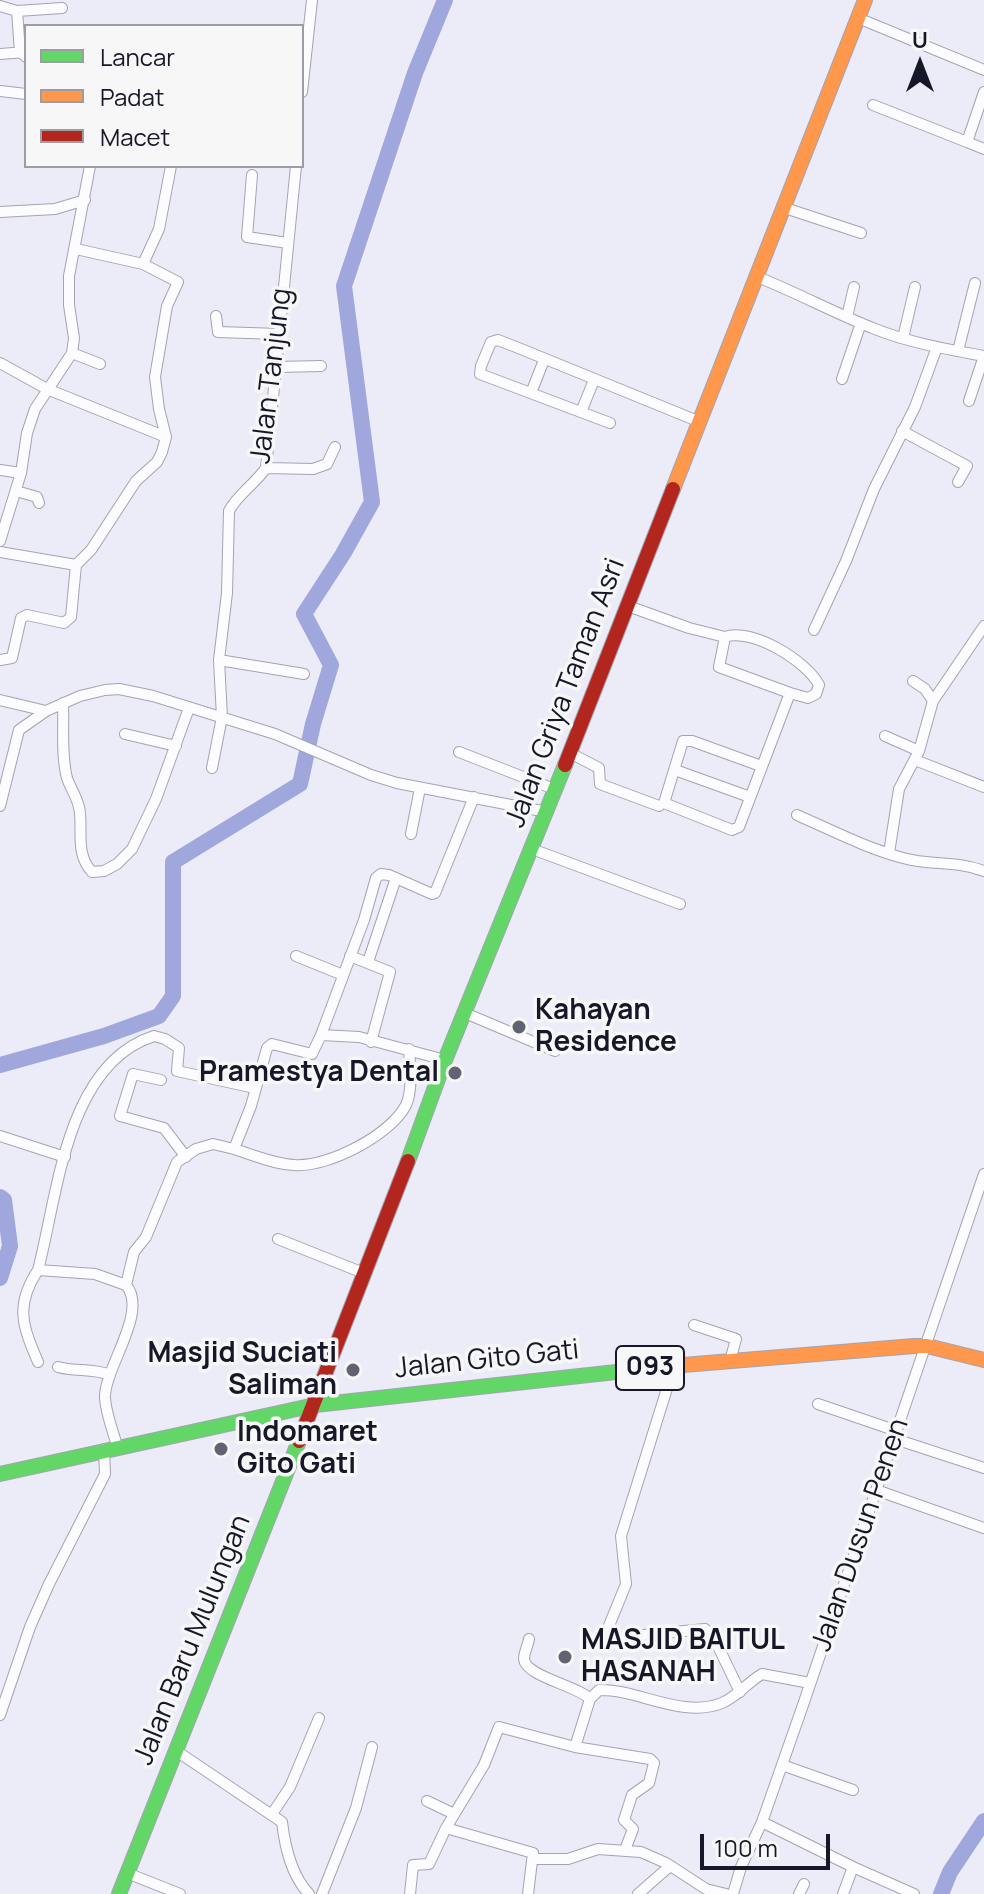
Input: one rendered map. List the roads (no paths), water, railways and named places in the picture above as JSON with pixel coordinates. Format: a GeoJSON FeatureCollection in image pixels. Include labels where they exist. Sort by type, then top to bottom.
{"type":"FeatureCollection","features":[{"type":"Feature","properties":{"kind":"street"},"geometry":{"type":"LineString","coordinates":[[304,74],[312,0]]}},
{"type":"Feature","properties":{"kind":"street","name":"Jalan Griya Taman Asri"},"geometry":{"type":"LineString","coordinates":[[315,1405],[445,1060],[547,812],[865,0]]}},
{"type":"Feature","properties":{"kind":"street"},"geometry":{"type":"LineString","coordinates":[[0,6],[17,11],[62,8]]}},
{"type":"Feature","properties":{"kind":"street"},"geometry":{"type":"LineString","coordinates":[[0,54],[24,54],[17,11]]}},
{"type":"Feature","properties":{"kind":"street"},"geometry":{"type":"LineString","coordinates":[[858,18],[984,70]]}},
{"type":"Feature","properties":{"kind":"street"},"geometry":{"type":"LineString","coordinates":[[0,91],[24,94]]}},
{"type":"Feature","properties":{"kind":"street"},"geometry":{"type":"LineString","coordinates":[[967,142],[984,92]]}},
{"type":"Feature","properties":{"kind":"street"},"geometry":{"type":"LineString","coordinates":[[873,105],[984,149]]}},
{"type":"Feature","properties":{"kind":"street"},"geometry":{"type":"LineString","coordinates":[[0,541],[21,473],[27,433],[35,409],[72,353],[73,324],[68,290],[90,168]]}},
{"type":"Feature","properties":{"kind":"street"},"geometry":{"type":"LineString","coordinates":[[143,264],[159,229],[171,168]]}},
{"type":"Feature","properties":{"kind":"street","name":"Jalan Tanjung"},"geometry":{"type":"LineString","coordinates":[[212,768],[222,717],[219,660],[227,593],[229,511],[266,468],[296,168]]}},
{"type":"Feature","properties":{"kind":"street"},"geometry":{"type":"LineString","coordinates":[[252,175],[247,237],[288,243]]}},
{"type":"Feature","properties":{"kind":"street"},"geometry":{"type":"LineString","coordinates":[[0,212],[55,209],[85,200]]}},
{"type":"Feature","properties":{"kind":"street"},"geometry":{"type":"LineString","coordinates":[[785,208],[861,233]]}},
{"type":"Feature","properties":{"kind":"street"},"geometry":{"type":"LineString","coordinates":[[0,660],[12,658],[21,618],[27,615],[64,623],[71,617],[76,565],[101,535],[136,481],[157,462],[166,437],[155,377],[167,306],[178,282],[143,264],[76,249]]}},
{"type":"Feature","properties":{"kind":"street"},"geometry":{"type":"LineString","coordinates":[[755,276],[903,338],[984,356],[969,401]]}},
{"type":"Feature","properties":{"kind":"street"},"geometry":{"type":"LineString","coordinates":[[958,351],[975,283]]}},
{"type":"Feature","properties":{"kind":"street"},"geometry":{"type":"LineString","coordinates":[[847,317],[854,287]]}},
{"type":"Feature","properties":{"kind":"street"},"geometry":{"type":"LineString","coordinates":[[903,338],[915,287]]}},
{"type":"Feature","properties":{"kind":"street"},"geometry":{"type":"LineString","coordinates":[[216,316],[218,332],[280,334]]}},
{"type":"Feature","properties":{"kind":"street"},"geometry":{"type":"LineString","coordinates":[[842,379],[861,323]]}},
{"type":"Feature","properties":{"kind":"street"},"geometry":{"type":"LineString","coordinates":[[610,423],[480,374],[491,342],[498,340],[700,422]]}},
{"type":"Feature","properties":{"kind":"street"},"geometry":{"type":"LineString","coordinates":[[814,630],[846,561],[874,489],[915,407],[937,347]]}},
{"type":"Feature","properties":{"kind":"street"},"geometry":{"type":"LineString","coordinates":[[72,353],[100,364]]}},
{"type":"Feature","properties":{"kind":"street"},"geometry":{"type":"LineString","coordinates":[[531,393],[544,360]]}},
{"type":"Feature","properties":{"kind":"street"},"geometry":{"type":"LineString","coordinates":[[0,363],[47,389],[166,437]]}},
{"type":"Feature","properties":{"kind":"street"},"geometry":{"type":"LineString","coordinates":[[276,367],[321,366]]}},
{"type":"Feature","properties":{"kind":"street"},"geometry":{"type":"LineString","coordinates":[[581,412],[594,380]]}},
{"type":"Feature","properties":{"kind":"street"},"geometry":{"type":"LineString","coordinates":[[902,431],[967,466],[958,482]]}},
{"type":"Feature","properties":{"kind":"street"},"geometry":{"type":"LineString","coordinates":[[266,468],[313,469],[327,464],[335,447]]}},
{"type":"Feature","properties":{"kind":"street"},"geometry":{"type":"LineString","coordinates":[[0,470],[21,473]]}},
{"type":"Feature","properties":{"kind":"street"},"geometry":{"type":"LineString","coordinates":[[16,491],[37,497],[39,503]]}},
{"type":"Feature","properties":{"kind":"street"},"geometry":{"type":"LineString","coordinates":[[0,552],[76,565]]}},
{"type":"Feature","properties":{"kind":"street"},"geometry":{"type":"LineString","coordinates":[[628,606],[689,628],[725,637],[742,637],[778,648],[801,663],[819,685],[816,694],[808,698],[790,693],[719,667],[725,637]]}},
{"type":"Feature","properties":{"kind":"street"},"geometry":{"type":"LineString","coordinates":[[889,853],[899,789],[917,756],[933,701],[984,626]]}},
{"type":"Feature","properties":{"kind":"street"},"geometry":{"type":"LineString","coordinates":[[219,660],[304,674]]}},
{"type":"Feature","properties":{"kind":"street"},"geometry":{"type":"LineString","coordinates":[[913,681],[925,689],[933,701]]}},
{"type":"Feature","properties":{"kind":"street"},"geometry":{"type":"LineString","coordinates":[[0,806],[19,730],[46,711],[80,696],[119,689],[275,734],[371,775],[420,788],[547,812]]}},
{"type":"Feature","properties":{"kind":"street"},"geometry":{"type":"LineString","coordinates":[[761,766],[689,740],[682,744],[664,803],[732,830],[740,825],[790,693]]}},
{"type":"Feature","properties":{"kind":"street"},"geometry":{"type":"LineString","coordinates":[[0,700],[46,711]]}},
{"type":"Feature","properties":{"kind":"street"},"geometry":{"type":"LineString","coordinates":[[63,703],[67,778],[78,799],[80,847],[86,866],[92,872],[104,871],[117,864],[132,849],[156,799],[189,708]]}},
{"type":"Feature","properties":{"kind":"street"},"geometry":{"type":"LineString","coordinates":[[125,734],[176,746]]}},
{"type":"Feature","properties":{"kind":"street"},"geometry":{"type":"LineString","coordinates":[[885,736],[917,756],[984,787]]}},
{"type":"Feature","properties":{"kind":"street"},"geometry":{"type":"LineString","coordinates":[[459,752],[554,789]]}},
{"type":"Feature","properties":{"kind":"street"},"geometry":{"type":"LineString","coordinates":[[570,753],[599,768],[600,784],[659,806]]}},
{"type":"Feature","properties":{"kind":"street"},"geometry":{"type":"LineString","coordinates":[[675,770],[750,797]]}},
{"type":"Feature","properties":{"kind":"street"},"geometry":{"type":"LineString","coordinates":[[411,834],[420,788]]}},
{"type":"Feature","properties":{"kind":"street"},"geometry":{"type":"LineString","coordinates":[[234,1149],[267,1048],[272,1044],[312,1054],[376,878],[381,874],[435,893],[474,797]]}},
{"type":"Feature","properties":{"kind":"street"},"geometry":{"type":"LineString","coordinates":[[797,815],[889,853],[920,861],[957,863],[984,871]]}},
{"type":"Feature","properties":{"kind":"street"},"geometry":{"type":"LineString","coordinates":[[532,849],[680,904]]}},
{"type":"Feature","properties":{"kind":"street"},"geometry":{"type":"LineString","coordinates":[[368,962],[396,878]]}},
{"type":"Feature","properties":{"kind":"street"},"geometry":{"type":"LineString","coordinates":[[296,956],[343,975]]}},
{"type":"Feature","properties":{"kind":"street"},"geometry":{"type":"LineString","coordinates":[[350,956],[390,973],[371,1042]]}},
{"type":"Feature","properties":{"kind":"street"},"geometry":{"type":"LineString","coordinates":[[465,1013],[555,1051]]}},
{"type":"Feature","properties":{"kind":"street"},"geometry":{"type":"LineString","coordinates":[[321,1035],[359,1037],[445,1060]]}},
{"type":"Feature","properties":{"kind":"street"},"geometry":{"type":"LineString","coordinates":[[38,1362],[21,1307],[27,1286],[38,1270],[65,1157],[84,1099],[96,1080],[119,1056],[150,1037],[165,1039],[179,1048],[177,1071],[255,1088]]}},
{"type":"Feature","properties":{"kind":"street"},"geometry":{"type":"LineString","coordinates":[[126,1285],[134,1252],[146,1237],[177,1162],[196,1149],[213,1144],[291,1165],[321,1163],[346,1153],[390,1123],[407,1104],[409,1049]]}},
{"type":"Feature","properties":{"kind":"street"},"geometry":{"type":"LineString","coordinates":[[161,1080],[133,1074],[120,1116],[164,1128],[186,1157]]}},
{"type":"Feature","properties":{"kind":"street"},"geometry":{"type":"LineString","coordinates":[[0,1136],[65,1157]]}},
{"type":"Feature","properties":{"kind":"street","name":"Jalan Dusun Penen"},"geometry":{"type":"LineString","coordinates":[[733,1894],[782,1765],[984,1174]]}},
{"type":"Feature","properties":{"kind":"street"},"geometry":{"type":"LineString","coordinates":[[278,1239],[366,1274]]}},
{"type":"Feature","properties":{"kind":"street"},"geometry":{"type":"LineString","coordinates":[[0,1715],[30,1627],[105,1474],[110,1448],[105,1397],[130,1315],[131,1293],[126,1285],[95,1274],[38,1270]]}},
{"type":"Feature","properties":{"kind":"street"},"geometry":{"type":"LineString","coordinates":[[694,1325],[736,1339],[730,1361]]}},
{"type":"Feature","properties":{"kind":"street","name":"Jalan Gito Gati"},"geometry":{"type":"LineString","coordinates":[[0,1474],[315,1405],[674,1366],[927,1346],[984,1360]]}},
{"type":"Feature","properties":{"kind":"street"},"geometry":{"type":"LineString","coordinates":[[674,1366],[621,1536],[626,1584],[606,1633],[612,1638],[705,1629],[713,1636],[740,1692]]}},
{"type":"Feature","properties":{"kind":"street"},"geometry":{"type":"LineString","coordinates":[[58,1367],[100,1371],[110,1375]]}},
{"type":"Feature","properties":{"kind":"street"},"geometry":{"type":"LineString","coordinates":[[818,1404],[984,1468]]}},
{"type":"Feature","properties":{"kind":"street","name":"Jalan Baru Mulungan"},"geometry":{"type":"LineString","coordinates":[[119,1894],[315,1405]]}},
{"type":"Feature","properties":{"kind":"street"},"geometry":{"type":"LineString","coordinates":[[876,1490],[984,1528]]}},
{"type":"Feature","properties":{"kind":"street"},"geometry":{"type":"LineString","coordinates":[[529,1639],[524,1658],[526,1664],[590,1699]]}},
{"type":"Feature","properties":{"kind":"street"},"geometry":{"type":"LineString","coordinates":[[575,1747],[590,1699],[602,1689],[661,1703],[693,1706],[723,1702],[757,1677],[768,1673],[810,1683]]}},
{"type":"Feature","properties":{"kind":"street"},"geometry":{"type":"LineString","coordinates":[[272,1814],[290,1787],[319,1718]]}},
{"type":"Feature","properties":{"kind":"street"},"geometry":{"type":"LineString","coordinates":[[410,1894],[413,1865],[429,1864],[452,1813],[484,1765],[499,1727],[575,1747],[650,1759],[654,1763],[649,1783],[631,1797],[624,1820],[633,1829],[625,1850]]}},
{"type":"Feature","properties":{"kind":"street"},"geometry":{"type":"LineString","coordinates":[[322,1894],[356,1808],[372,1747]]}},
{"type":"Feature","properties":{"kind":"street"},"geometry":{"type":"LineString","coordinates":[[175,1750],[282,1822],[289,1856],[301,1886],[309,1894]]}},
{"type":"Feature","properties":{"kind":"street"},"geometry":{"type":"LineString","coordinates":[[782,1765],[853,1790]]}},
{"type":"Feature","properties":{"kind":"street"},"geometry":{"type":"LineString","coordinates":[[427,1801],[452,1813]]}},
{"type":"Feature","properties":{"kind":"street"},"geometry":{"type":"LineString","coordinates":[[762,1822],[914,1894]]}},
{"type":"Feature","properties":{"kind":"street"},"geometry":{"type":"LineString","coordinates":[[446,1828],[533,1853],[528,1894]]}},
{"type":"Feature","properties":{"kind":"street"},"geometry":{"type":"LineString","coordinates":[[534,1859],[568,1859],[598,1849],[625,1850],[665,1862],[706,1889],[726,1894]]}},
{"type":"Feature","properties":{"kind":"street"},"geometry":{"type":"LineString","coordinates":[[638,1894],[665,1862]]}},
{"type":"Feature","properties":{"kind":"street"},"geometry":{"type":"LineString","coordinates":[[843,1894],[853,1867]]}},
{"type":"Feature","properties":{"kind":"street"},"geometry":{"type":"LineString","coordinates":[[127,1873],[180,1894]]}},
{"type":"Feature","properties":{"kind":"waterway"},"geometry":{"type":"LineString","coordinates":[[0,1065],[104,1036],[159,1016],[173,996],[173,862],[300,784],[313,724],[331,665],[304,614],[372,502],[344,286],[415,73],[445,0]]}},
{"type":"Feature","properties":{"kind":"waterway"},"geometry":{"type":"LineString","coordinates":[[0,1197],[4,1200],[10,1246],[0,1278]]}},
{"type":"Feature","properties":{"kind":"waterway"},"geometry":{"type":"LineString","coordinates":[[941,1894],[950,1872],[984,1821]]}},
{"type":"Feature","properties":{"kind":"place","name":"Kahayan Residence"},"geometry":{"type":"Point","coordinates":[519,1027]}},
{"type":"Feature","properties":{"kind":"place","name":"Pramestya Dental"},"geometry":{"type":"Point","coordinates":[455,1073]}},
{"type":"Feature","properties":{"kind":"place","name":"Masjid Suciati Saliman"},"geometry":{"type":"Point","coordinates":[353,1370]}},
{"type":"Feature","properties":{"kind":"place","name":"Indomaret Gito Gati"},"geometry":{"type":"Point","coordinates":[221,1449]}},
{"type":"Feature","properties":{"kind":"place","name":"MASJID BAITUL HASANAH"},"geometry":{"type":"Point","coordinates":[565,1657]}}]}
